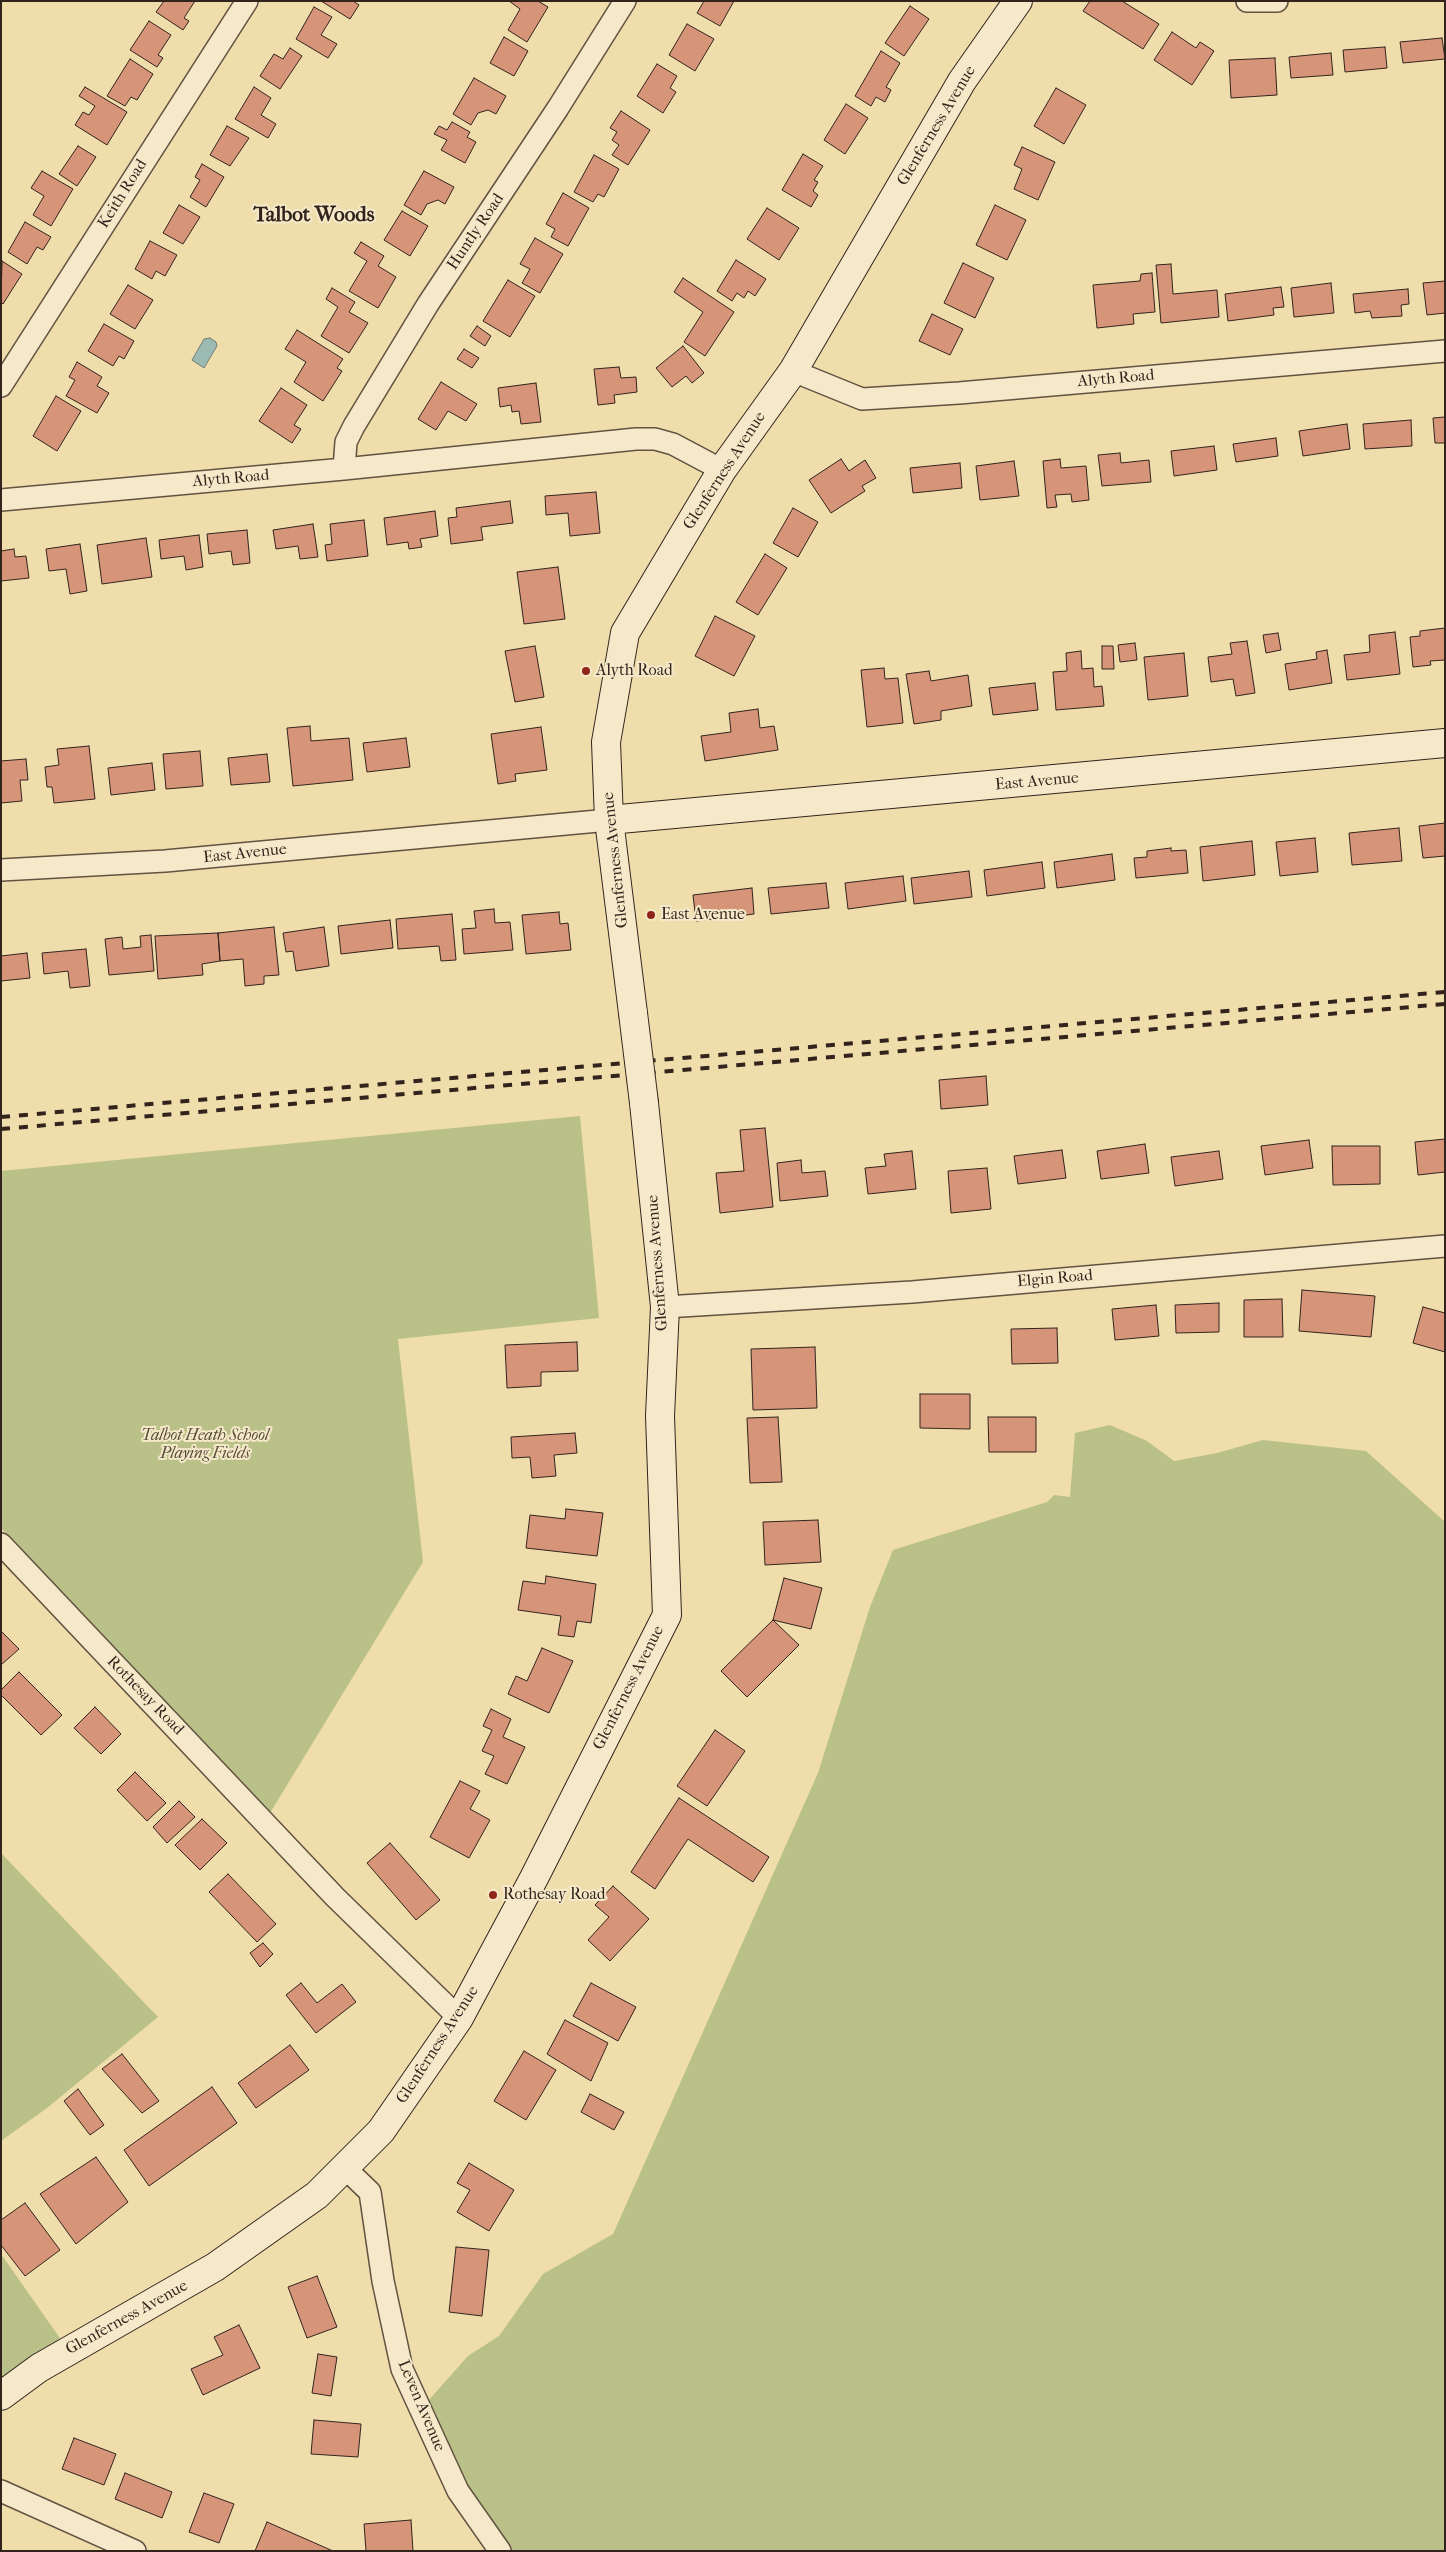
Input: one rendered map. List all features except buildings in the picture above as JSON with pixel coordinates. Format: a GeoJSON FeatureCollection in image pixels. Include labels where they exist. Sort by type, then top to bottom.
{"type":"FeatureCollection","features":[{"type":"Feature","properties":{"kind":"street","name":"Keith Road"},"geometry":{"type":"LineString","coordinates":[[1,386],[246,1]]}},
{"type":"Feature","properties":{"kind":"street","name":"Huntly Road"},"geometry":{"type":"LineString","coordinates":[[344,469],[346,442],[359,418],[428,304],[558,108],[625,1]]}},
{"type":"Feature","properties":{"kind":"street","name":"Glenferness Avenue"},"geometry":{"type":"LineString","coordinates":[[1,2396],[39,2368],[215,2267],[317,2195],[381,2131],[459,2018],[534,1878],[667,1615],[660,1416],[665,1307],[644,1103],[609,820],[606,742],[625,633],[722,470],[793,371],[962,81],[1018,1]]}},
{"type":"Feature","properties":{"kind":"street"},"geometry":{"type":"LineString","coordinates":[[1248,1],[1277,1]]}},
{"type":"Feature","properties":{"kind":"street","name":"Alyth Road"},"geometry":{"type":"LineString","coordinates":[[793,371],[862,399],[959,393],[1445,350]]}},
{"type":"Feature","properties":{"kind":"street","name":"Alyth Road"},"geometry":{"type":"LineString","coordinates":[[1,500],[344,469],[636,439],[655,439],[673,444],[722,470]]}},
{"type":"Feature","properties":{"kind":"street","name":"East Avenue"},"geometry":{"type":"LineString","coordinates":[[1,870],[165,861],[1445,743]]}},
{"type":"Feature","properties":{"kind":"street","name":"Elgin Road"},"geometry":{"type":"LineString","coordinates":[[665,1307],[912,1292],[1445,1246]]}},
{"type":"Feature","properties":{"kind":"street","name":"Rothesay Road"},"geometry":{"type":"LineString","coordinates":[[1,1544],[335,1898],[459,2018]]}},
{"type":"Feature","properties":{"kind":"street","name":"Leven Avenue"},"geometry":{"type":"LineString","coordinates":[[345,2168],[370,2192],[383,2281],[402,2369],[458,2491],[500,2551]]}},
{"type":"Feature","properties":{"kind":"street"},"geometry":{"type":"LineString","coordinates":[[1,2491],[135,2551]]}},
{"type":"Feature","properties":{"kind":"green space","name":"Talbot Heath School Playing Fields"},"geometry":{"type":"Polygon","coordinates":[[[580,1116],[599,1318],[398,1339],[423,1562],[270,1813],[1,1528],[1,1171],[580,1116]]]}},
{"type":"Feature","properties":{"kind":"green space"},"geometry":{"type":"Polygon","coordinates":[[[1110,1425],[1147,1441],[1174,1461],[1217,1453],[1263,1440],[1366,1451],[1445,1522],[1445,2551],[500,2551],[420,2410],[468,2356],[499,2336],[543,2274],[613,2234],[818,1773],[870,1607],[893,1550],[1047,1502],[1054,1495],[1070,1497],[1075,1433],[1110,1425]]]}},
{"type":"Feature","properties":{"kind":"green space"},"geometry":{"type":"Polygon","coordinates":[[[1,1853],[158,2017],[47,2108],[1,2141],[1,1853]]]}},
{"type":"Feature","properties":{"kind":"green space"},"geometry":{"type":"Polygon","coordinates":[[[1,2254],[69,2351],[1,2396],[1,2254]]]}},
{"type":"Feature","properties":{"kind":"water"},"geometry":{"type":"Polygon","coordinates":[[[210,338],[216,342],[217,346],[204,368],[192,360],[204,339],[210,338]]]}},
{"type":"Feature","properties":{"kind":"railway"},"geometry":{"type":"LineString","coordinates":[[1,1117],[1445,992]]}},
{"type":"Feature","properties":{"kind":"railway"},"geometry":{"type":"LineString","coordinates":[[1,1129],[1445,1004]]}},
{"type":"Feature","properties":{"kind":"place","name":"Alyth Road"},"geometry":{"type":"Point","coordinates":[586,671]}},
{"type":"Feature","properties":{"kind":"place","name":"East Avenue"},"geometry":{"type":"Point","coordinates":[651,915]}},
{"type":"Feature","properties":{"kind":"place","name":"Rothesay Road"},"geometry":{"type":"Point","coordinates":[493,1895]}},
{"type":"Feature","properties":{"kind":"district","name":"Talbot Woods"},"geometry":{"type":"Point","coordinates":[314,216]}}]}
